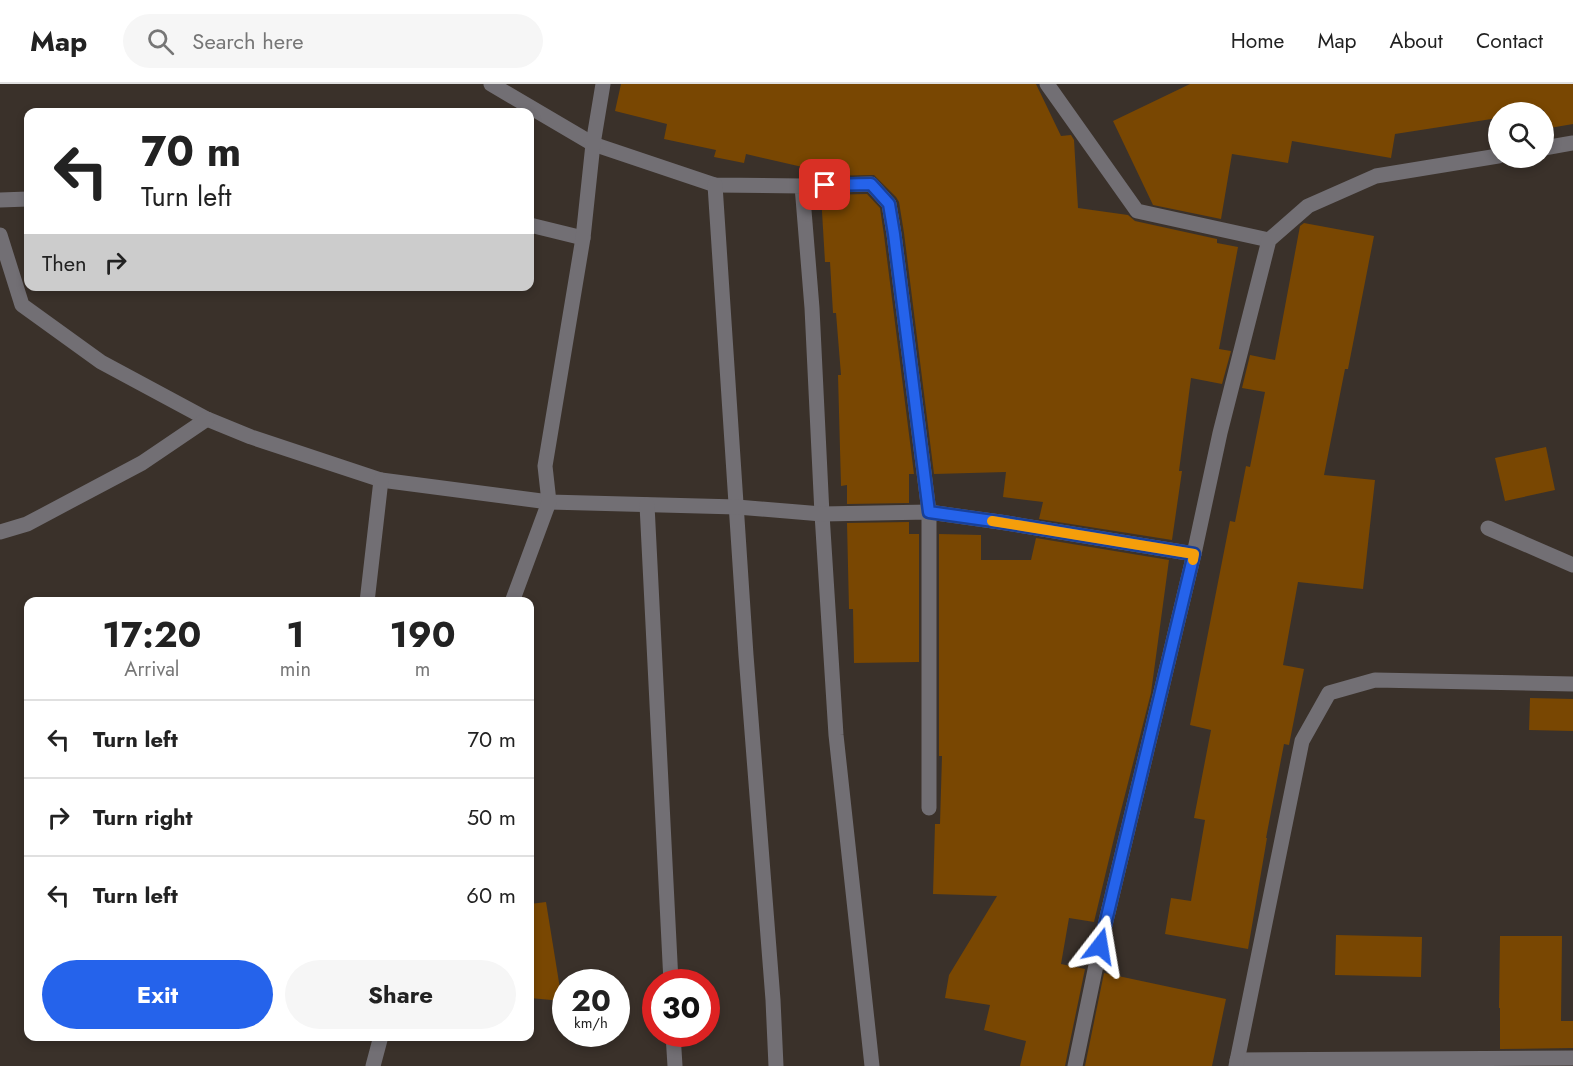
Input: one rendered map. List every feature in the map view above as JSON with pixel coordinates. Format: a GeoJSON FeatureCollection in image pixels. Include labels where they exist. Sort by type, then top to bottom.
{"type":"FeatureCollection","features":[{"type":"Feature","properties":{"kind":"street"},"geometry":{"type":"LineString","coordinates":[[491,84],[532,108]]}},
{"type":"Feature","properties":{"kind":"street"},"geometry":{"type":"LineString","coordinates":[[514,597],[549,502],[545,466],[583,238],[593,144],[603,84]]}},
{"type":"Feature","properties":{"kind":"street"},"geometry":{"type":"LineString","coordinates":[[1047,84],[1137,211],[1269,240]]}},
{"type":"Feature","properties":{"kind":"street"},"geometry":{"type":"LineString","coordinates":[[534,109],[593,144],[716,185],[871,184],[889,204],[929,512],[929,808]]}},
{"type":"Feature","properties":{"kind":"street"},"geometry":{"type":"LineString","coordinates":[[1554,146],[1573,143]]}},
{"type":"Feature","properties":{"kind":"street"},"geometry":{"type":"LineString","coordinates":[[1075,1066],[1100,946],[1194,554],[1220,433],[1269,240],[1308,206],[1376,176],[1488,158]]}},
{"type":"Feature","properties":{"kind":"street"},"geometry":{"type":"LineString","coordinates":[[716,185],[746,655],[773,1000],[776,1066]]}},
{"type":"Feature","properties":{"kind":"street"},"geometry":{"type":"LineString","coordinates":[[802,186],[812,308],[836,735],[872,1066]]}},
{"type":"Feature","properties":{"kind":"street"},"geometry":{"type":"LineString","coordinates":[[0,200],[24,199]]}},
{"type":"Feature","properties":{"kind":"street"},"geometry":{"type":"LineString","coordinates":[[534,226],[583,238]]}},
{"type":"Feature","properties":{"kind":"street"},"geometry":{"type":"LineString","coordinates":[[0,235],[22,305],[101,362],[207,419],[251,437],[381,480],[549,502],[737,507],[822,514],[929,512],[1194,554]]}},
{"type":"Feature","properties":{"kind":"street"},"geometry":{"type":"LineString","coordinates":[[0,532],[27,524],[142,463],[207,419]]}},
{"type":"Feature","properties":{"kind":"street"},"geometry":{"type":"LineString","coordinates":[[368,597],[381,480]]}},
{"type":"Feature","properties":{"kind":"street"},"geometry":{"type":"LineString","coordinates":[[647,505],[669,969]]}},
{"type":"Feature","properties":{"kind":"street"},"geometry":{"type":"LineString","coordinates":[[1488,528],[1573,565]]}},
{"type":"Feature","properties":{"kind":"street"},"geometry":{"type":"LineString","coordinates":[[1573,684],[1375,680],[1329,693],[1302,741],[1237,1063],[1573,1058]]}},
{"type":"Feature","properties":{"kind":"street"},"geometry":{"type":"LineString","coordinates":[[373,1066],[380,1041]]}},
{"type":"Feature","properties":{"kind":"street"},"geometry":{"type":"LineString","coordinates":[[674,1047],[675,1066]]}},
{"type":"Feature","properties":{"kind":"building"},"geometry":{"type":"Polygon","coordinates":[[[621,84],[1036,84],[1061,136],[1071,135],[1074,140],[1078,208],[1128,215],[1135,221],[1217,239],[1217,243],[1238,247],[1219,349],[1231,351],[1222,384],[1191,378],[1179,471],[1182,471],[1172,540],[1039,519],[1043,502],[1003,497],[1006,472],[934,474],[904,233],[899,202],[896,197],[874,175],[820,176],[820,171],[746,154],[744,163],[714,157],[716,150],[664,139],[667,124],[615,111],[621,84]]]}},
{"type":"Feature","properties":{"kind":"building"},"geometry":{"type":"Polygon","coordinates":[[[1190,84],[1573,84],[1573,124],[1554,127],[1554,102],[1488,102],[1488,120],[1395,134],[1391,158],[1292,141],[1288,163],[1232,154],[1221,219],[1153,205],[1113,121],[1190,84]]]}},
{"type":"Feature","properties":{"kind":"building"},"geometry":{"type":"Polygon","coordinates":[[[867,194],[880,208],[884,235],[914,474],[909,474],[909,503],[847,504],[847,485],[841,486],[838,375],[841,375],[836,313],[833,313],[830,262],[825,262],[821,195],[867,194]]]}},
{"type":"Feature","properties":{"kind":"building"},"geometry":{"type":"Polygon","coordinates":[[[1304,223],[1374,236],[1324,475],[1375,480],[1363,589],[1298,582],[1283,665],[1304,669],[1289,745],[1284,744],[1248,949],[1165,934],[1171,898],[1191,901],[1205,820],[1194,818],[1211,730],[1190,725],[1230,521],[1235,522],[1246,466],[1250,467],[1265,392],[1242,388],[1250,355],[1275,360],[1300,226],[1304,223]]]}},
{"type":"Feature","properties":{"kind":"building"},"geometry":{"type":"Polygon","coordinates":[[[1546,447],[1555,490],[1505,501],[1495,458],[1546,447]]]}},
{"type":"Feature","properties":{"kind":"building"},"geometry":{"type":"Polygon","coordinates":[[[909,522],[909,534],[919,534],[919,662],[854,663],[853,609],[849,609],[847,523],[909,522]]]}},
{"type":"Feature","properties":{"kind":"building"},"geometry":{"type":"Polygon","coordinates":[[[939,534],[981,535],[981,560],[1031,560],[1036,538],[1169,560],[1151,693],[1094,922],[1069,918],[1061,964],[1085,969],[1065,1066],[1020,1066],[1026,1041],[984,1030],[990,1005],[945,998],[949,975],[997,896],[933,894],[935,824],[940,824],[942,756],[939,756],[939,534]]]}},
{"type":"Feature","properties":{"kind":"building"},"geometry":{"type":"Polygon","coordinates":[[[1530,698],[1573,699],[1573,731],[1529,730],[1530,698]]]}},
{"type":"Feature","properties":{"kind":"building"},"geometry":{"type":"Polygon","coordinates":[[[546,902],[557,969],[552,969],[552,1000],[534,998],[534,904],[546,902]]]}},
{"type":"Feature","properties":{"kind":"building"},"geometry":{"type":"Polygon","coordinates":[[[1336,935],[1422,937],[1421,977],[1335,975],[1336,935]]]}},
{"type":"Feature","properties":{"kind":"building"},"geometry":{"type":"Polygon","coordinates":[[[1500,936],[1562,936],[1561,1021],[1573,1021],[1573,1048],[1500,1049],[1500,936]]]}},
{"type":"Feature","properties":{"kind":"building"},"geometry":{"type":"Polygon","coordinates":[[[1104,973],[1226,999],[1212,1066],[1085,1066],[1104,973]]]}},
{"type":"Feature","properties":{"kind":"slow traffic"},"geometry":{"type":"LineString","coordinates":[[992,521],[1194,554],[1193,560]]}},
{"type":"Feature","properties":{"kind":"route"},"geometry":{"type":"LineString","coordinates":[[825,185],[871,184],[889,204],[929,512],[1194,554],[1100,946]]}}]}
